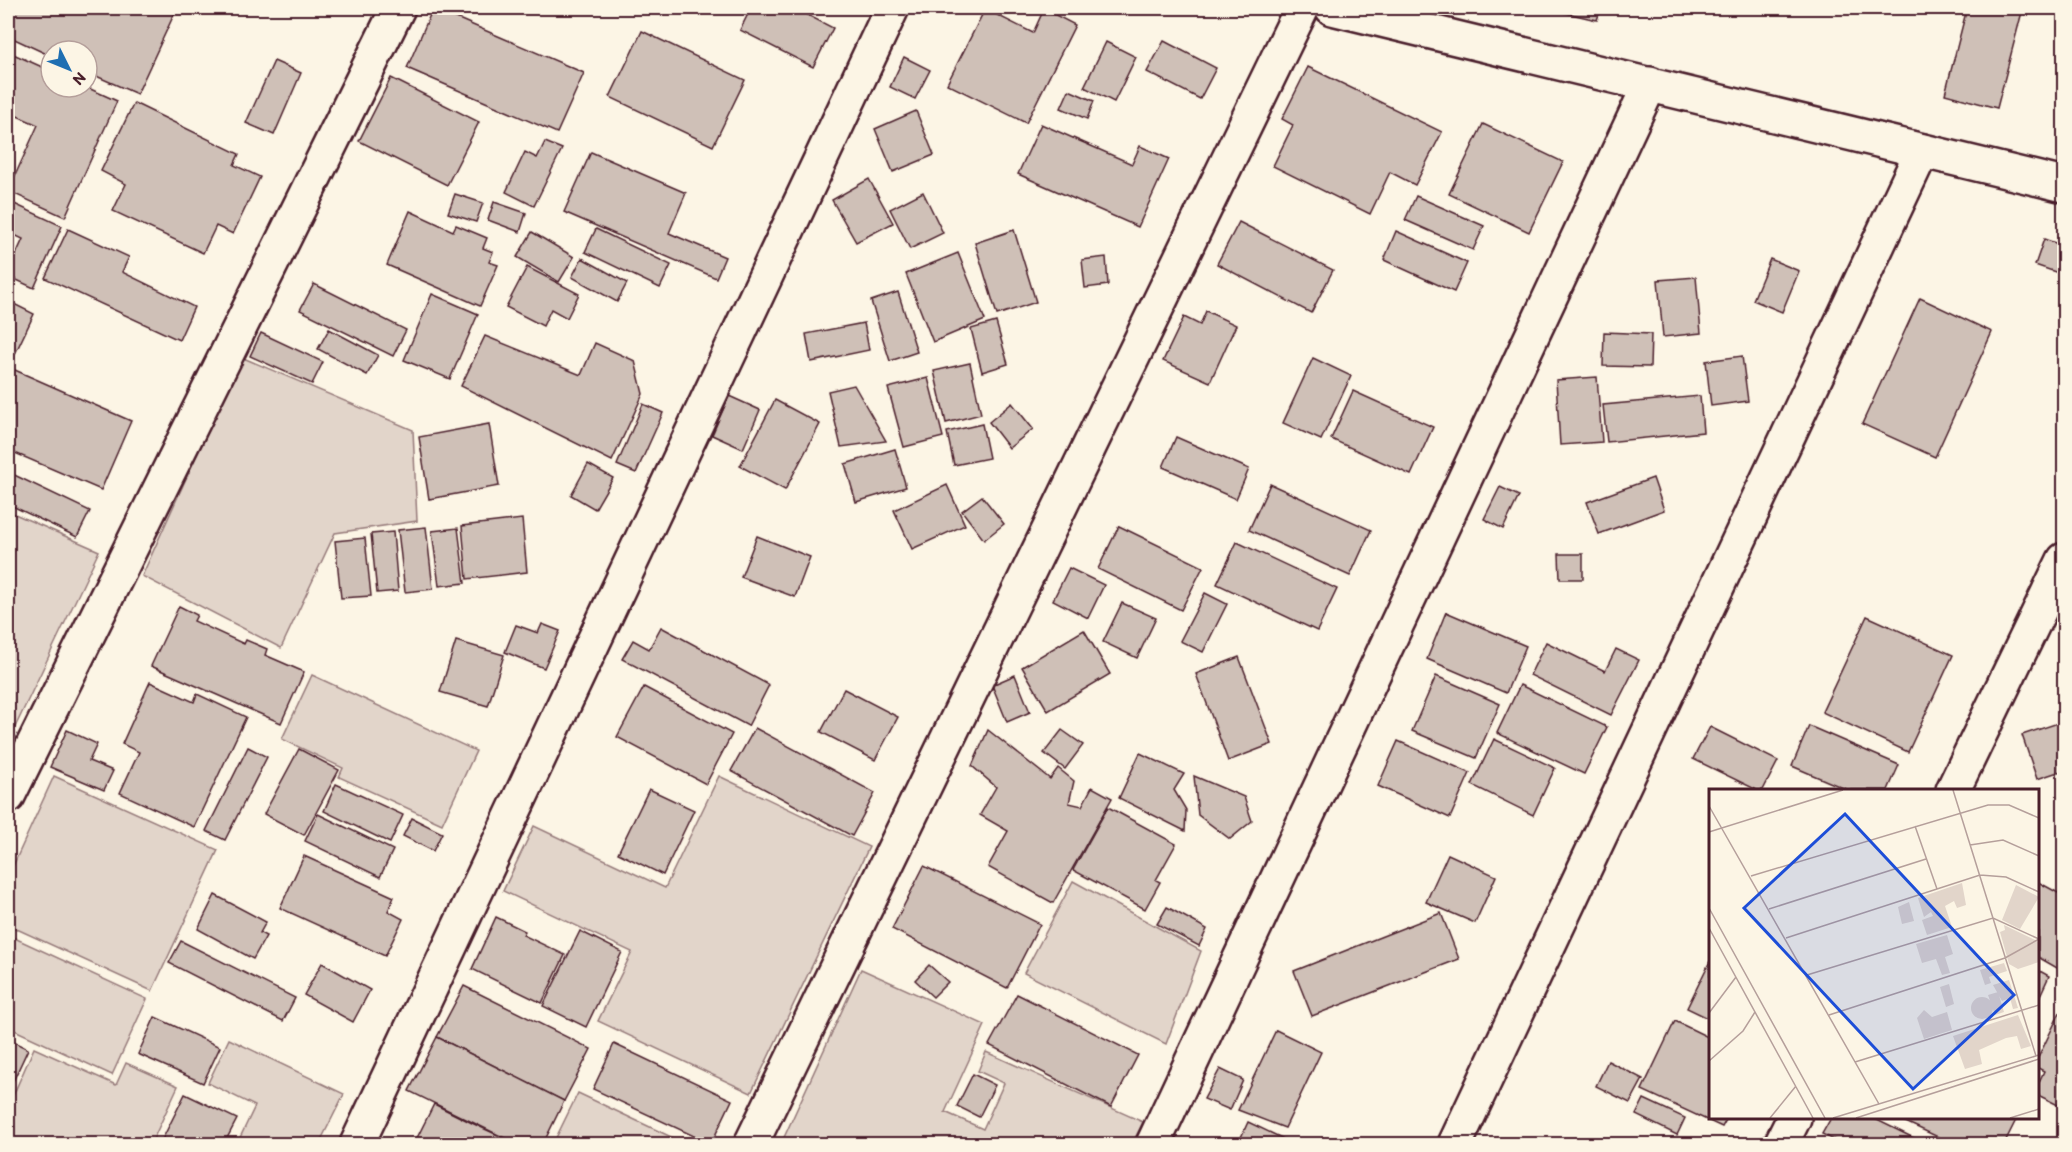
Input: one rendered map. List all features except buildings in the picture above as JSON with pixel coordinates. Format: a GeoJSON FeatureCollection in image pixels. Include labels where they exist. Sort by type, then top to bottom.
{"type":"FeatureCollection","features":[{"type":"Feature","properties":{"kind":"street"},"geometry":{"type":"LineString","coordinates":[[8,796],[398,8]]}},
{"type":"Feature","properties":{"kind":"street"},"geometry":{"type":"LineString","coordinates":[[357,1144],[892,8]]}},
{"type":"Feature","properties":{"kind":"street"},"geometry":{"type":"LineString","coordinates":[[751,1144],[1302,8]]}},
{"type":"Feature","properties":{"kind":"street"},"geometry":{"type":"LineString","coordinates":[[1332,8],[2064,185]]}},
{"type":"Feature","properties":{"kind":"street"},"geometry":{"type":"LineString","coordinates":[[1153,1144],[1650,84]]}},
{"type":"Feature","properties":{"kind":"street"},"geometry":{"type":"LineString","coordinates":[[1455,1144],[1922,151]]}},
{"type":"Feature","properties":{"kind":"street"},"geometry":{"type":"LineString","coordinates":[[1953,789],[2064,560]]}},
{"type":"Feature","properties":{"kind":"street"},"geometry":{"type":"LineString","coordinates":[[1780,1144],[1793,1119]]}},
{"type":"Feature","properties":{"kind":"shaded area"},"geometry":{"type":"Polygon","coordinates":[[[241,357],[413,430],[417,521],[335,533],[281,648],[142,576],[241,357]]]}},
{"type":"Feature","properties":{"kind":"shaded area"},"geometry":{"type":"Polygon","coordinates":[[[8,511],[99,551],[8,742],[8,511]]]}},
{"type":"Feature","properties":{"kind":"shaded area"},"geometry":{"type":"Polygon","coordinates":[[[312,675],[476,751],[442,824],[339,777],[343,768],[282,739],[312,675]]]}},
{"type":"Feature","properties":{"kind":"shaded area"},"geometry":{"type":"Polygon","coordinates":[[[54,776],[218,850],[152,991],[8,925],[8,877],[54,776]]]}},
{"type":"Feature","properties":{"kind":"shaded area"},"geometry":{"type":"Polygon","coordinates":[[[719,776],[869,847],[751,1093],[598,1021],[632,952],[503,891],[534,826],[665,888],[719,776]]]}},
{"type":"Feature","properties":{"kind":"shaded area"},"geometry":{"type":"Polygon","coordinates":[[[1073,881],[1201,951],[1166,1044],[1024,973],[1073,881]]]}},
{"type":"Feature","properties":{"kind":"shaded area"},"geometry":{"type":"Polygon","coordinates":[[[8,935],[147,999],[112,1075],[8,1027],[8,935]]]}},
{"type":"Feature","properties":{"kind":"shaded area"},"geometry":{"type":"Polygon","coordinates":[[[861,969],[985,1025],[945,1112],[983,1129],[1004,1083],[978,1071],[986,1052],[1143,1122],[1132,1144],[781,1144],[861,969]]]}},
{"type":"Feature","properties":{"kind":"shaded area"},"geometry":{"type":"Polygon","coordinates":[[[229,1039],[344,1094],[319,1144],[237,1144],[255,1106],[208,1083],[229,1039]]]}},
{"type":"Feature","properties":{"kind":"shaded area"},"geometry":{"type":"Polygon","coordinates":[[[34,1048],[116,1085],[126,1063],[178,1086],[151,1144],[8,1144],[8,1107],[34,1048]]]}},
{"type":"Feature","properties":{"kind":"shaded area"},"geometry":{"type":"Polygon","coordinates":[[[578,1093],[686,1144],[553,1144],[578,1093]]]}}]}
